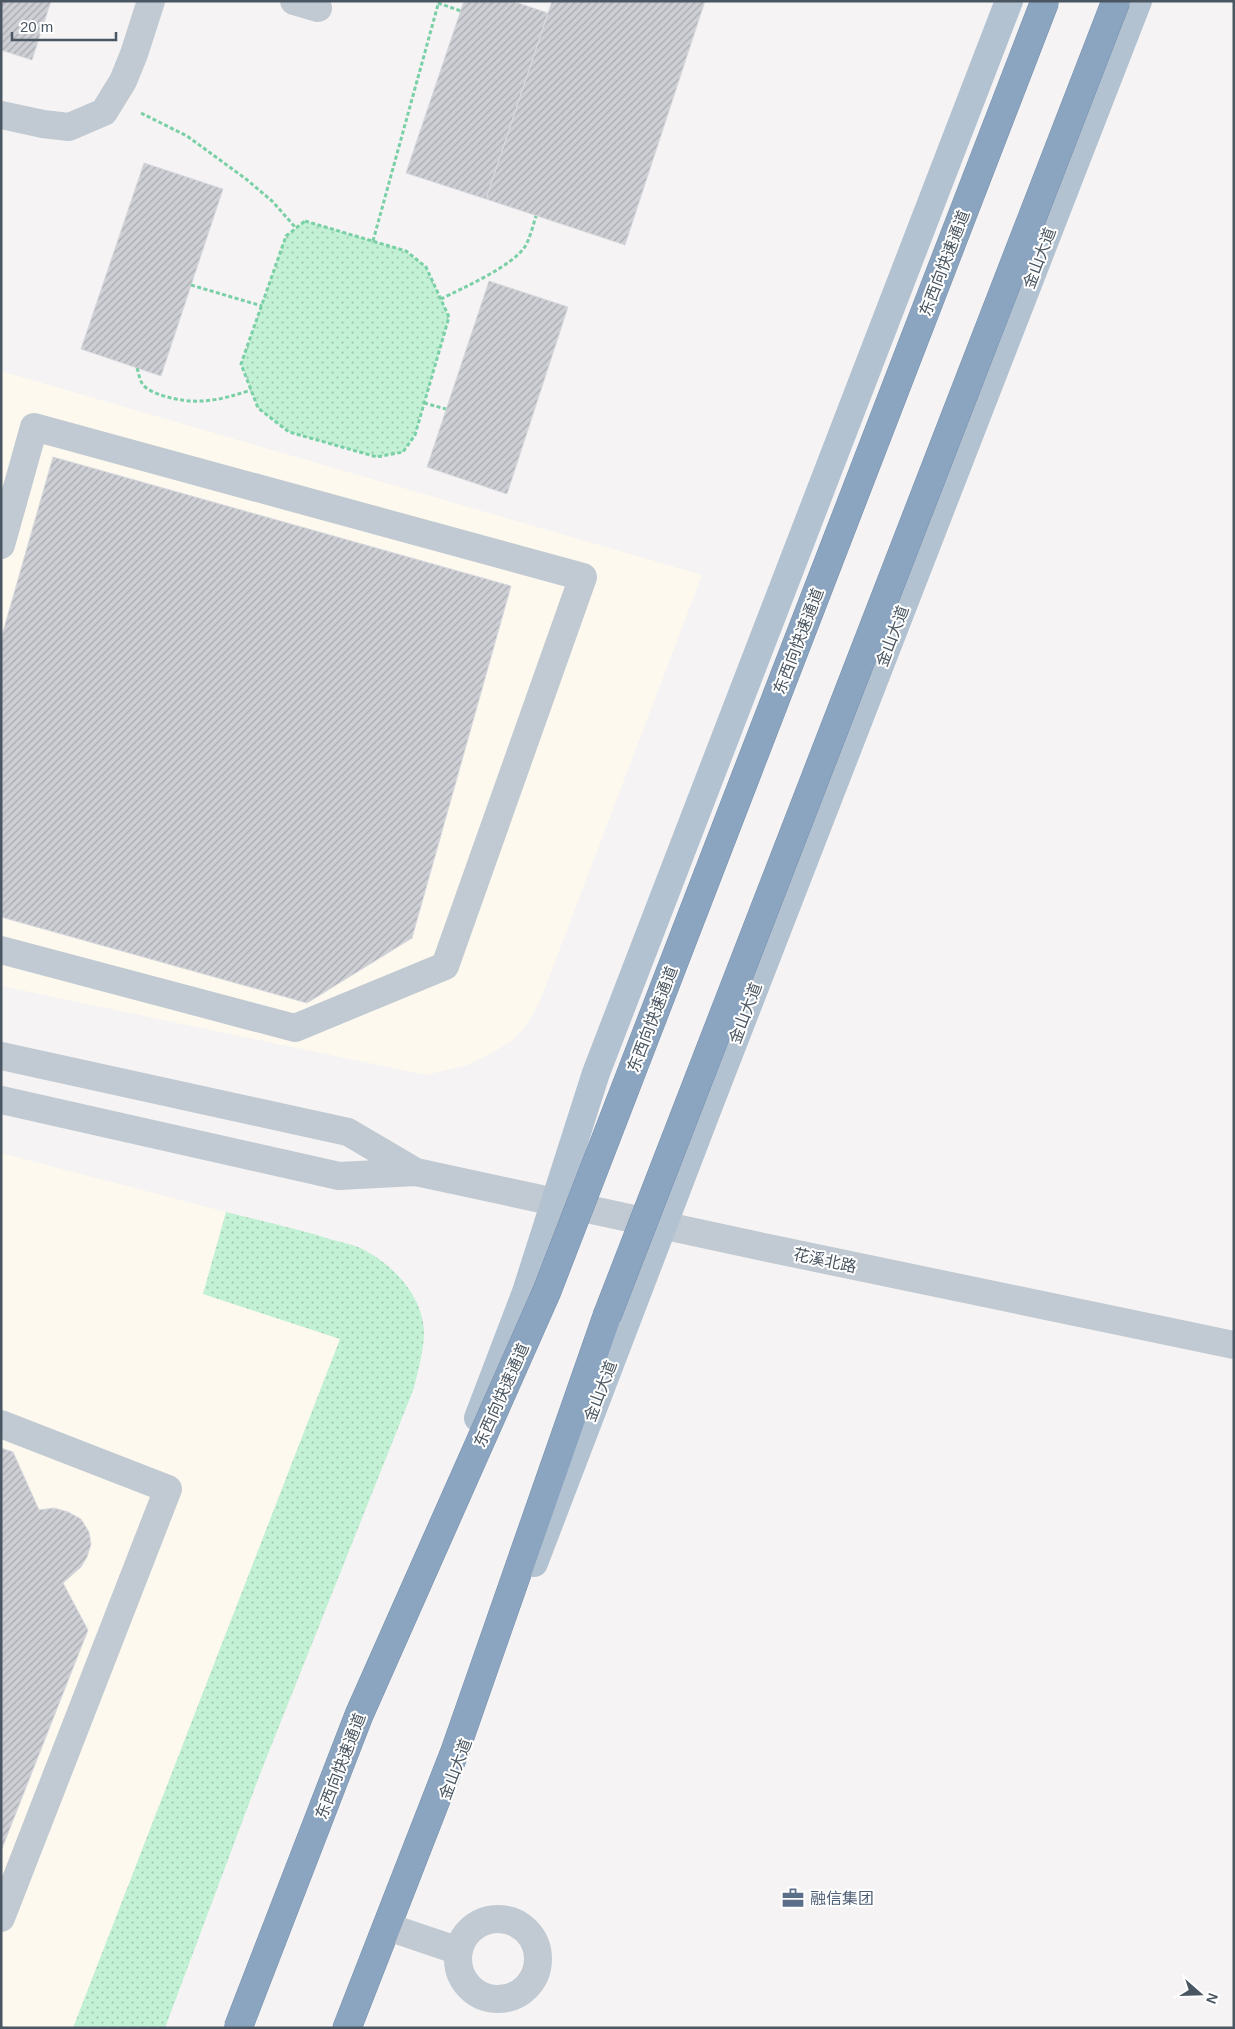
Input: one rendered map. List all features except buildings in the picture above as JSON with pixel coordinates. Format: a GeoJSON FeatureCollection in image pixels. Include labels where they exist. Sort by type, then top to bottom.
{"type":"FeatureCollection","features":[{"type":"Feature","properties":{"kind":"highway","name":"东西向快速通道"},"geometry":{"type":"LineString","coordinates":[[238,2028],[359,1715],[547,1291],[1045,1]]}},
{"type":"Feature","properties":{"kind":"highway"},"geometry":{"type":"LineString","coordinates":[[347,2028],[455,1751],[607,1316],[1116,1]]}},
{"type":"Feature","properties":{"kind":"main road"},"geometry":{"type":"LineString","coordinates":[[245,2028],[526,1292],[596,1073],[1009,1]]}},
{"type":"Feature","properties":{"kind":"main road","name":"金山大道"},"geometry":{"type":"LineString","coordinates":[[359,2028],[394,1929],[663,1225],[1138,1]]}},
{"type":"Feature","properties":{"kind":"street"},"geometry":{"type":"LineString","coordinates":[[1,115],[43,124],[69,127],[104,112],[123,81],[151,1]]}},
{"type":"Feature","properties":{"kind":"street"},"geometry":{"type":"LineString","coordinates":[[1,545],[34,427],[583,578],[445,966],[295,1028],[1,950]]}},
{"type":"Feature","properties":{"kind":"street"},"geometry":{"type":"LineString","coordinates":[[1,1056],[348,1132],[416,1172]]}},
{"type":"Feature","properties":{"kind":"street"},"geometry":{"type":"LineString","coordinates":[[1,1100],[339,1176],[416,1172]]}},
{"type":"Feature","properties":{"kind":"street","name":"花溪北路"},"geometry":{"type":"LineString","coordinates":[[416,1172],[1234,1345]]}},
{"type":"Feature","properties":{"kind":"street"},"geometry":{"type":"LineString","coordinates":[[1,1424],[168,1488],[1,1918]]}},
{"type":"Feature","properties":{"kind":"street"},"geometry":{"type":"LineString","coordinates":[[394,1929],[459,1951]]}},
{"type":"Feature","properties":{"kind":"path"},"geometry":{"type":"LineString","coordinates":[[374,241],[438,2],[461,11]]}},
{"type":"Feature","properties":{"kind":"path"},"geometry":{"type":"LineString","coordinates":[[111,101],[139,112],[187,136],[246,179],[272,202],[296,228]]}},
{"type":"Feature","properties":{"kind":"path"},"geometry":{"type":"LineString","coordinates":[[441,299],[486,276],[516,256],[525,246],[536,216]]}},
{"type":"Feature","properties":{"kind":"path"},"geometry":{"type":"LineString","coordinates":[[305,221],[374,241],[406,251],[426,267],[449,317],[415,435],[403,452],[377,457],[289,432],[258,408],[241,364],[286,236],[305,221]]}},
{"type":"Feature","properties":{"kind":"path"},"geometry":{"type":"LineString","coordinates":[[191,285],[262,306]]}},
{"type":"Feature","properties":{"kind":"path"},"geometry":{"type":"LineString","coordinates":[[137,368],[142,384],[155,393],[180,401],[200,402],[227,398],[251,390]]}},
{"type":"Feature","properties":{"kind":"path"},"geometry":{"type":"LineString","coordinates":[[424,404],[446,409]]}},
{"type":"Feature","properties":{"kind":"shaded area"},"geometry":{"type":"Polygon","coordinates":[[[1,371],[702,575],[540,1001],[528,1023],[514,1039],[492,1053],[467,1065],[426,1075],[1,986],[1,371]]]}},
{"type":"Feature","properties":{"kind":"shaded area"},"geometry":{"type":"Polygon","coordinates":[[[1,1153],[226,1212],[203,1294],[340,1339],[73,2028],[11,2028],[1,2024],[1,1153]]]}},
{"type":"Feature","properties":{"kind":"green space"},"geometry":{"type":"Polygon","coordinates":[[[305,221],[406,251],[426,267],[449,317],[415,435],[403,452],[377,457],[289,432],[258,408],[241,364],[286,236],[305,221]]]}},
{"type":"Feature","properties":{"kind":"green space"},"geometry":{"type":"Polygon","coordinates":[[[226,1212],[350,1244],[376,1257],[396,1274],[413,1295],[422,1318],[424,1338],[422,1353],[414,1388],[260,1774],[165,2028],[73,2028],[340,1339],[203,1294],[226,1212]]]}},
{"type":"Feature","properties":{"kind":"place","name":"融信集团"},"geometry":{"type":"Point","coordinates":[793,1898]}}]}
